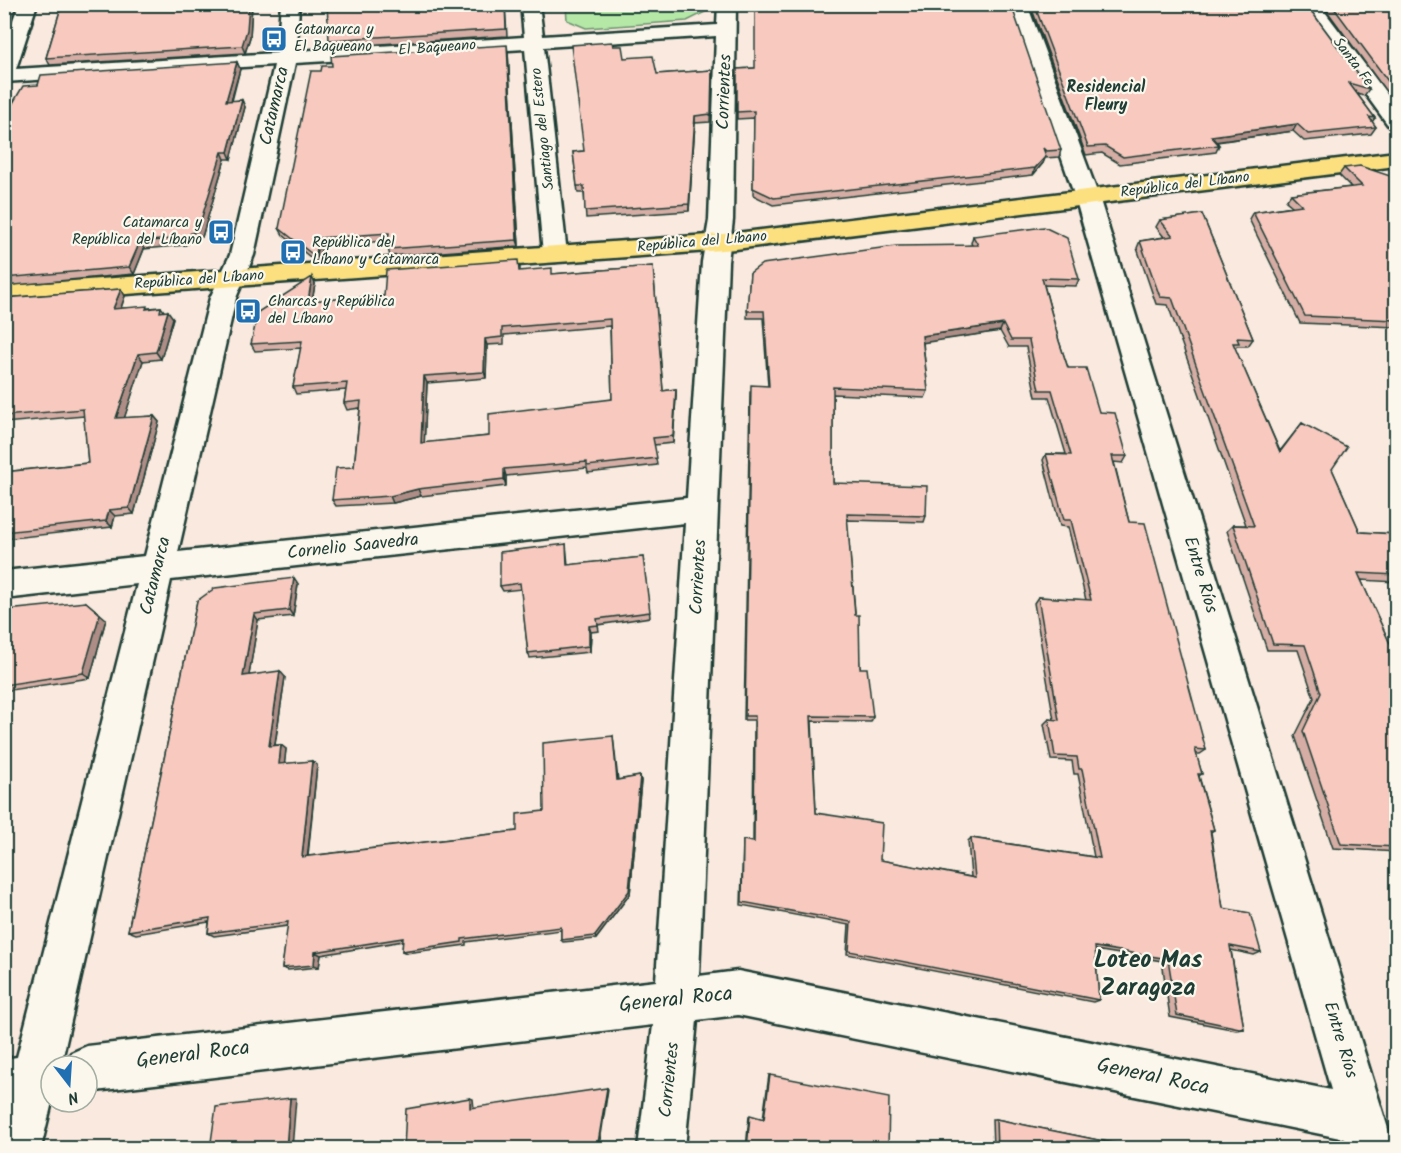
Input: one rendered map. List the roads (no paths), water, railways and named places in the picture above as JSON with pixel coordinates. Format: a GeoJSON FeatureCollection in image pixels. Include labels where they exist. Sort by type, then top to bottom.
{"type":"FeatureCollection","features":[{"type":"Feature","properties":{"kind":"main road","name":"República del Líbano"},"geometry":{"type":"LineString","coordinates":[[4,295],[718,242],[1396,159]]}},
{"type":"Feature","properties":{"kind":"street"},"geometry":{"type":"LineString","coordinates":[[4,75],[28,4]]}},
{"type":"Feature","properties":{"kind":"street","name":"Catamarca"},"geometry":{"type":"LineString","coordinates":[[18,1149],[30,1078],[223,298],[242,255],[290,40],[290,4]]}},
{"type":"Feature","properties":{"kind":"street","name":"Santiago del Estero"},"geometry":{"type":"LineString","coordinates":[[531,4],[555,254]]}},
{"type":"Feature","properties":{"kind":"street","name":"Entre Ríos"},"geometry":{"type":"LineString","coordinates":[[1018,4],[1087,198],[1367,1134]]}},
{"type":"Feature","properties":{"kind":"street","name":"Santa Fe"},"geometry":{"type":"LineString","coordinates":[[1309,4],[1396,120]]}},
{"type":"Feature","properties":{"kind":"street","name":"El Baqueano"},"geometry":{"type":"LineString","coordinates":[[4,75],[534,42],[727,17]]}},
{"type":"Feature","properties":{"kind":"street","name":"Corrientes"},"geometry":{"type":"LineString","coordinates":[[662,1149],[674,1041],[702,509],[721,219],[727,17]]}},
{"type":"Feature","properties":{"kind":"street","name":"Cornelio Saavedra"},"geometry":{"type":"LineString","coordinates":[[4,585],[702,509]]}},
{"type":"Feature","properties":{"kind":"street","name":"General Roca"},"geometry":{"type":"LineString","coordinates":[[99,1068],[738,993],[1367,1134]]}},
{"type":"Feature","properties":{"kind":"place","name":"Catamarca y El Baqueano"},"geometry":{"type":"Point","coordinates":[274,39]}},
{"type":"Feature","properties":{"kind":"place","name":"Catamarca y República del Líbano"},"geometry":{"type":"Point","coordinates":[221,232]}},
{"type":"Feature","properties":{"kind":"place","name":"República del Líbano y Catamarca"},"geometry":{"type":"Point","coordinates":[293,252]}},
{"type":"Feature","properties":{"kind":"place","name":"Charcas y República del Líbano"},"geometry":{"type":"Point","coordinates":[248,311]}},
{"type":"Feature","properties":{"kind":"district","name":"Residencial Fleury"},"geometry":{"type":"Point","coordinates":[1106,96]}},
{"type":"Feature","properties":{"kind":"district","name":"Loteo Mas Zaragoza"},"geometry":{"type":"Point","coordinates":[1148,974]}}]}
